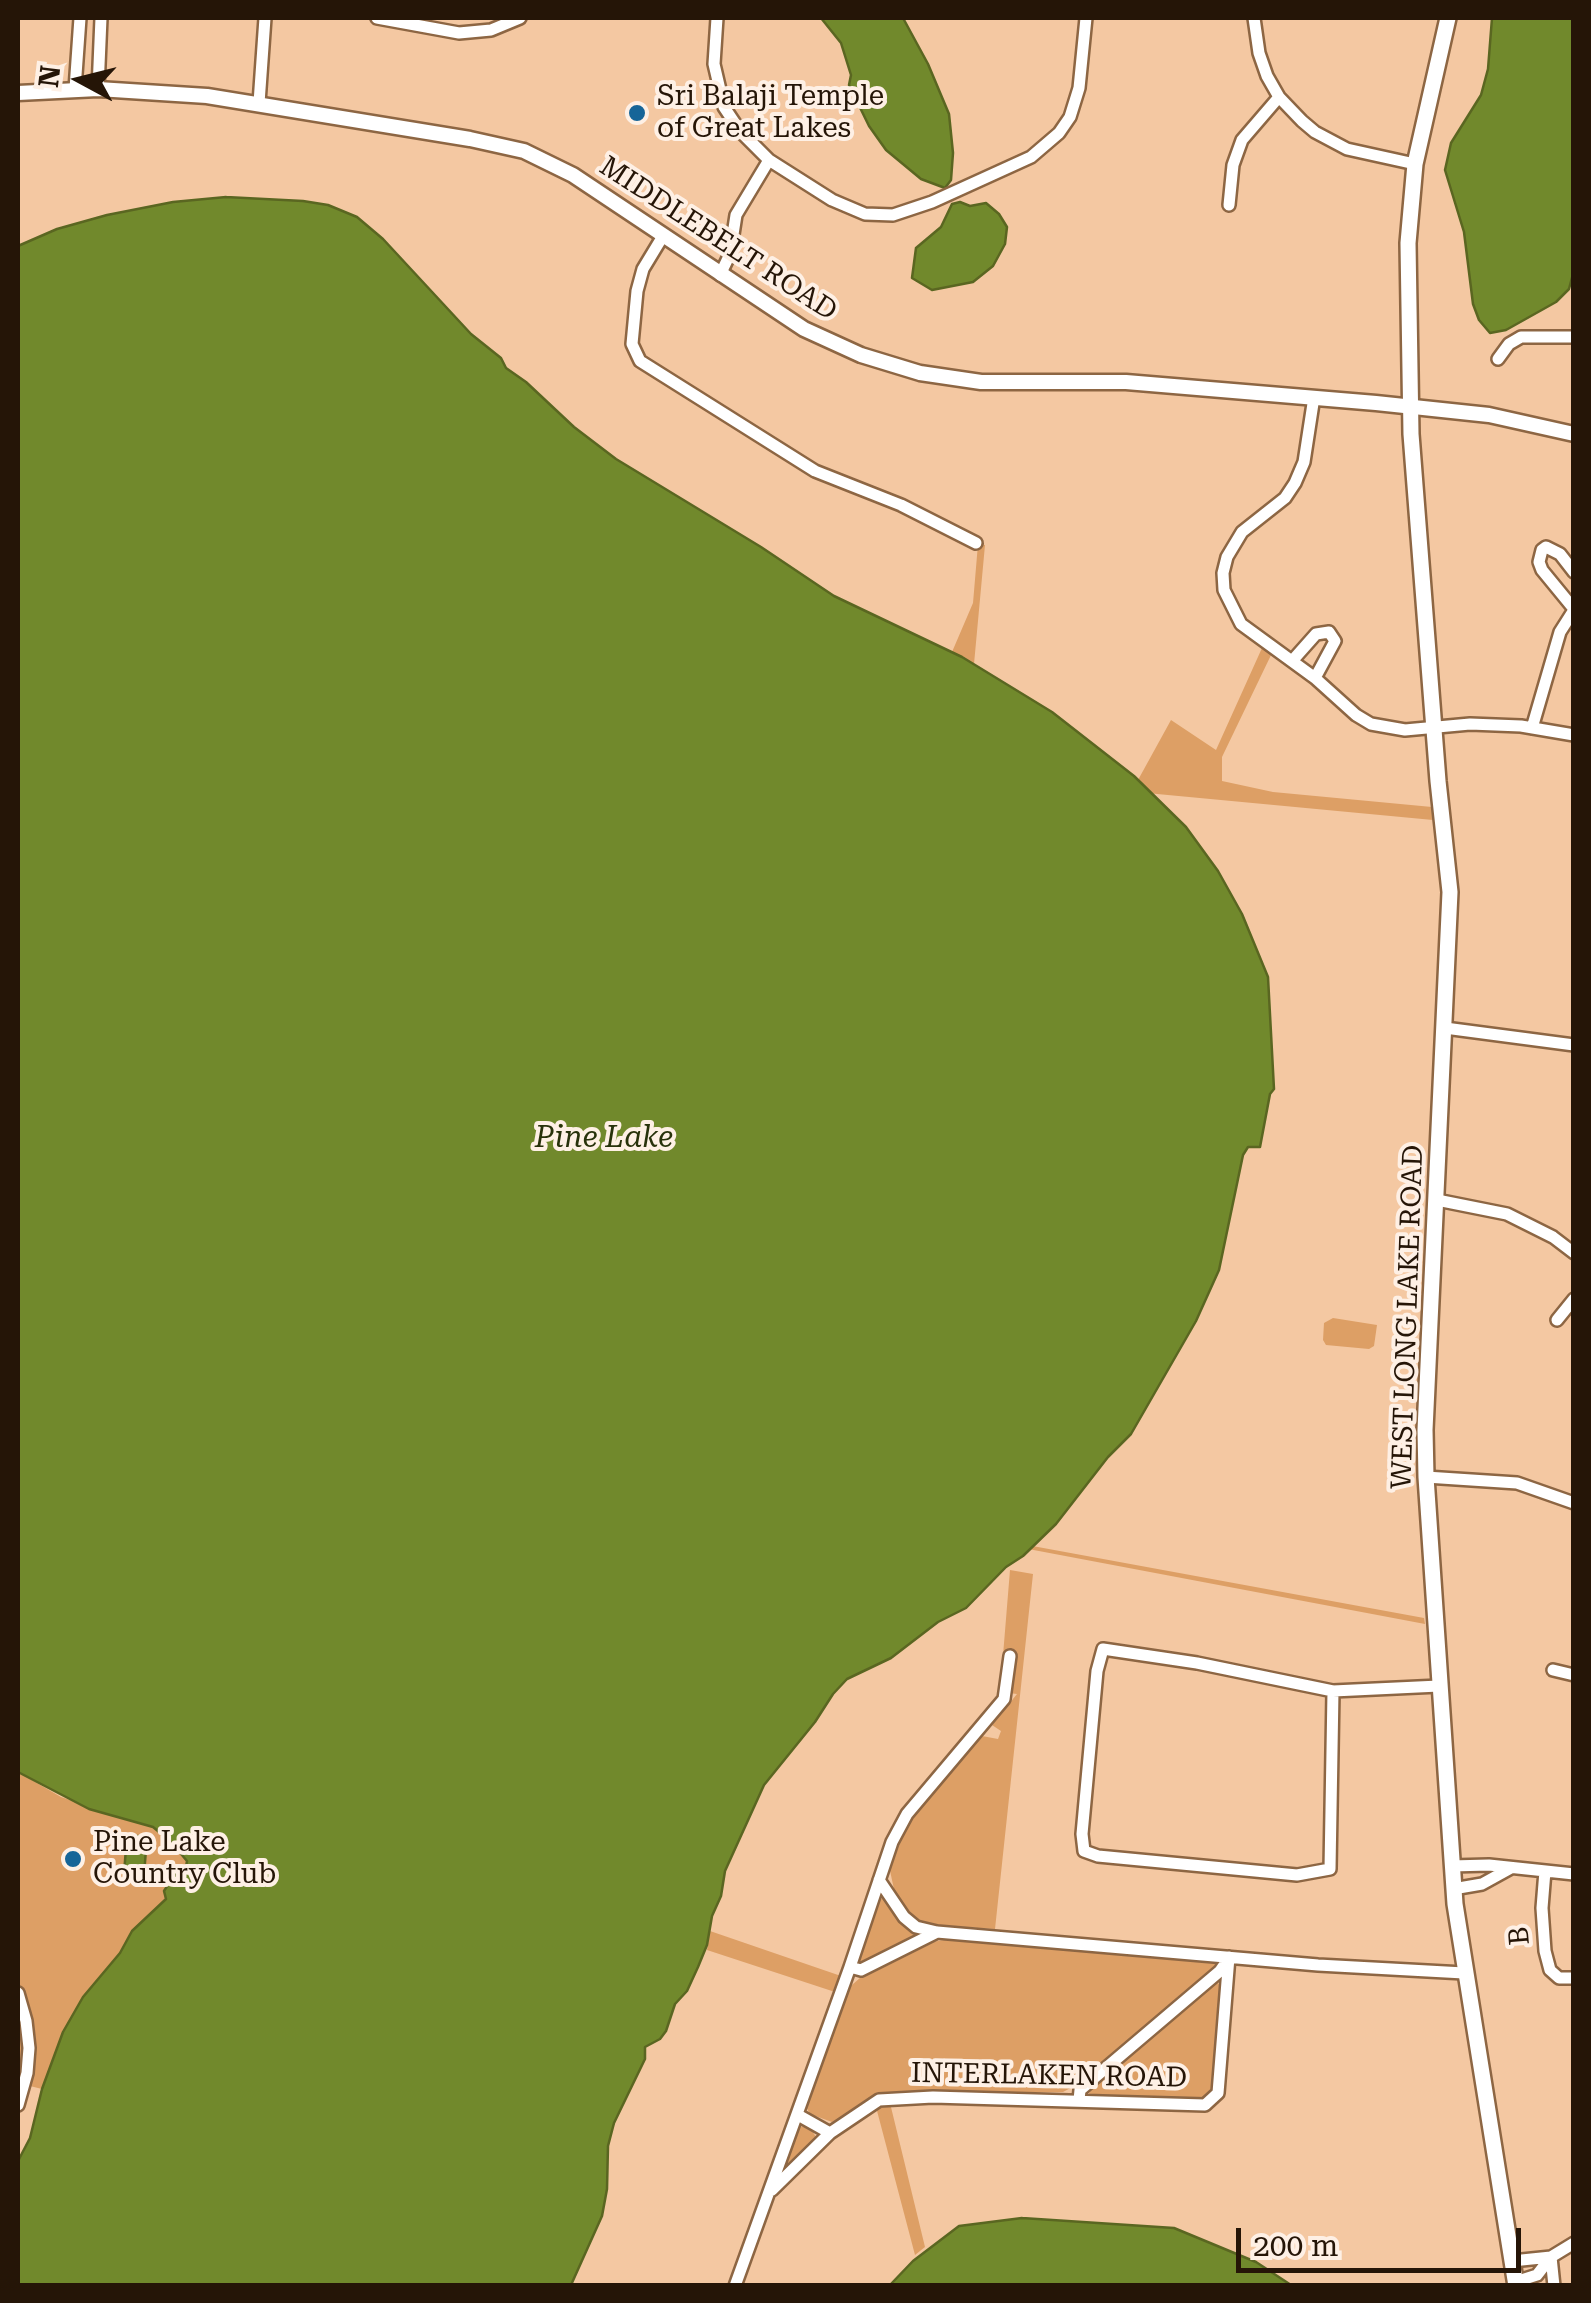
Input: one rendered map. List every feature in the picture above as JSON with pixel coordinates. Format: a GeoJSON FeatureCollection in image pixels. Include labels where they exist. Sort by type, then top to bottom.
{"type":"FeatureCollection","features":[{"type":"Feature","properties":{"kind":"main road","name":"WEST LONG LAKE ROAD"},"geometry":{"type":"LineString","coordinates":[[1448,18],[1415,164],[1408,243],[1410,406],[1450,892],[1426,1477],[1453,1890],[1515,2284]]}},
{"type":"Feature","properties":{"kind":"street"},"geometry":{"type":"LineString","coordinates":[[74,90],[80,18]]}},
{"type":"Feature","properties":{"kind":"street"},"geometry":{"type":"LineString","coordinates":[[98,89],[100,18]]}},
{"type":"Feature","properties":{"kind":"street"},"geometry":{"type":"LineString","coordinates":[[259,103],[264,18]]}},
{"type":"Feature","properties":{"kind":"street"},"geometry":{"type":"LineString","coordinates":[[377,18],[423,22],[468,33],[492,30],[520,18]]}},
{"type":"Feature","properties":{"kind":"street"},"geometry":{"type":"LineString","coordinates":[[717,18],[714,64],[724,107],[740,132],[770,160],[832,200],[875,217],[906,212],[1021,162],[1050,144],[1070,117],[1079,88],[1086,18]]}},
{"type":"Feature","properties":{"kind":"street"},"geometry":{"type":"LineString","coordinates":[[1254,18],[1259,53],[1279,97],[1315,132],[1337,145],[1415,164]]}},
{"type":"Feature","properties":{"kind":"street","name":"MIDDLEBELT ROAD"},"geometry":{"type":"LineString","coordinates":[[18,92],[98,89],[179,93],[259,103],[524,151],[573,175],[720,275],[828,341],[877,361],[933,376],[1004,383],[1140,383],[1314,397],[1489,414],[1574,434]]}},
{"type":"Feature","properties":{"kind":"street"},"geometry":{"type":"LineString","coordinates":[[1229,205],[1233,165],[1242,140],[1279,97]]}},
{"type":"Feature","properties":{"kind":"street"},"geometry":{"type":"LineString","coordinates":[[720,275],[730,254],[736,215],[770,160]]}},
{"type":"Feature","properties":{"kind":"street"},"geometry":{"type":"LineString","coordinates":[[663,236],[644,269],[637,291],[632,344],[640,361],[816,471],[901,505],[976,542]]}},
{"type":"Feature","properties":{"kind":"street"},"geometry":{"type":"LineString","coordinates":[[1498,359],[1509,344],[1521,337],[1574,337]]}},
{"type":"Feature","properties":{"kind":"street"},"geometry":{"type":"LineString","coordinates":[[1314,397],[1304,462],[1295,484],[1285,498],[1242,532],[1227,557],[1223,573],[1228,603],[1241,624],[1372,724],[1395,730],[1470,724],[1574,735]]}},
{"type":"Feature","properties":{"kind":"street"},"geometry":{"type":"LineString","coordinates":[[1532,728],[1560,632],[1574,609],[1542,570],[1542,550],[1560,554],[1574,572]]}},
{"type":"Feature","properties":{"kind":"street"},"geometry":{"type":"LineString","coordinates":[[1292,661],[1316,634],[1330,632],[1335,641],[1315,678]]}},
{"type":"Feature","properties":{"kind":"street"},"geometry":{"type":"LineString","coordinates":[[1445,1028],[1570,1048]]}},
{"type":"Feature","properties":{"kind":"street"},"geometry":{"type":"LineString","coordinates":[[1437,1200],[1508,1214],[1553,1237],[1574,1253]]}},
{"type":"Feature","properties":{"kind":"street"},"geometry":{"type":"LineString","coordinates":[[1557,1320],[1574,1299]]}},
{"type":"Feature","properties":{"kind":"street"},"geometry":{"type":"LineString","coordinates":[[1426,1477],[1516,1483],[1574,1503]]}},
{"type":"Feature","properties":{"kind":"street"},"geometry":{"type":"LineString","coordinates":[[1333,1691],[1330,1869],[1297,1875],[1098,1856],[1084,1850],[1082,1834],[1095,1689],[1103,1650],[1198,1663],[1333,1691],[1439,1686]]}},
{"type":"Feature","properties":{"kind":"street"},"geometry":{"type":"LineString","coordinates":[[735,2286],[892,1842],[907,1814],[1004,1699],[1010,1656]]}},
{"type":"Feature","properties":{"kind":"street"},"geometry":{"type":"LineString","coordinates":[[1552,1670],[1574,1675]]}},
{"type":"Feature","properties":{"kind":"street"},"geometry":{"type":"LineString","coordinates":[[1451,1866],[1574,1874]]}},
{"type":"Feature","properties":{"kind":"street"},"geometry":{"type":"LineString","coordinates":[[1453,1890],[1482,1884],[1511,1868]]}},
{"type":"Feature","properties":{"kind":"street","name":"B"},"geometry":{"type":"LineString","coordinates":[[1545,1871],[1542,1908],[1550,1970],[1560,1978],[1574,1978]]}},
{"type":"Feature","properties":{"kind":"street"},"geometry":{"type":"LineString","coordinates":[[879,1880],[894,1904],[916,1927],[937,1932],[1229,1958],[1464,1973]]}},
{"type":"Feature","properties":{"kind":"street"},"geometry":{"type":"LineString","coordinates":[[850,1967],[860,1970],[937,1932]]}},
{"type":"Feature","properties":{"kind":"street"},"geometry":{"type":"LineString","coordinates":[[1079,2100],[1080,2090],[1220,1971],[1229,1958]]}},
{"type":"Feature","properties":{"kind":"street","name":"INTERLAKEN ROAD"},"geometry":{"type":"LineString","coordinates":[[772,2190],[830,2133],[872,2103],[897,2097],[1205,2105],[1214,2100],[1220,2080],[1229,1958]]}},
{"type":"Feature","properties":{"kind":"street"},"geometry":{"type":"LineString","coordinates":[[18,1994],[29,2048],[18,2105]]}},
{"type":"Feature","properties":{"kind":"street"},"geometry":{"type":"LineString","coordinates":[[798,2115],[830,2133]]}},
{"type":"Feature","properties":{"kind":"street"},"geometry":{"type":"LineString","coordinates":[[1515,2284],[1537,2275],[1551,2257],[1574,2243]]}},
{"type":"Feature","properties":{"kind":"street"},"geometry":{"type":"LineString","coordinates":[[1512,2261],[1551,2257]]}},
{"type":"Feature","properties":{"kind":"street"},"geometry":{"type":"LineString","coordinates":[[1551,2257],[1554,2286]]}},
{"type":"Feature","properties":{"kind":"shaded area"},"geometry":{"type":"Polygon","coordinates":[[[978,544],[985,545],[974,664],[952,652],[973,603],[978,544]]]}},
{"type":"Feature","properties":{"kind":"shaded area"},"geometry":{"type":"Polygon","coordinates":[[[1262,648],[1272,653],[1222,757],[1222,781],[1273,792],[1432,807],[1433,820],[1136,792],[1138,780],[1171,720],[1216,750],[1262,648]]]}},
{"type":"Feature","properties":{"kind":"shaded area"},"geometry":{"type":"Polygon","coordinates":[[[1333,1318],[1377,1325],[1374,1346],[1369,1349],[1326,1345],[1324,1323],[1333,1318]]]}},
{"type":"Feature","properties":{"kind":"shaded area"},"geometry":{"type":"Polygon","coordinates":[[[1027,1545],[1424,1618],[1425,1624],[1023,1548],[1027,1545]]]}},
{"type":"Feature","properties":{"kind":"shaded area"},"geometry":{"type":"Polygon","coordinates":[[[1010,1570],[1033,1574],[995,1929],[925,1925],[907,1911],[895,1894],[889,1866],[909,1821],[982,1736],[998,1739],[1001,1731],[992,1725],[1017,1694],[1000,1692],[1010,1570]]]}},
{"type":"Feature","properties":{"kind":"shaded area","name":"Pine Lake Country Club"},"geometry":{"type":"Polygon","coordinates":[[[18,1772],[61,1797],[153,1827],[187,1861],[164,1891],[166,1899],[132,1931],[120,1953],[83,1997],[63,2032],[42,2089],[18,2083],[18,1772]]]}},
{"type":"Feature","properties":{"kind":"shaded area"},"geometry":{"type":"Polygon","coordinates":[[[877,1899],[886,1899],[902,1924],[919,1935],[866,1962],[858,1961],[877,1899]]]}},
{"type":"Feature","properties":{"kind":"shaded area"},"geometry":{"type":"Polygon","coordinates":[[[710,1931],[841,1976],[835,1992],[707,1950],[710,1931]]]}},
{"type":"Feature","properties":{"kind":"shaded area"},"geometry":{"type":"Polygon","coordinates":[[[955,1938],[1218,1962],[1078,2084],[1063,2092],[889,2093],[868,2099],[832,2122],[810,2114],[805,2105],[845,1991],[868,1971],[921,1944],[955,1938]]]}},
{"type":"Feature","properties":{"kind":"shaded area"},"geometry":{"type":"Polygon","coordinates":[[[1218,1983],[1222,1989],[1216,2084],[1207,2098],[1089,2094],[1091,2087],[1211,1984],[1218,1983]]]}},
{"type":"Feature","properties":{"kind":"shaded area"},"geometry":{"type":"Polygon","coordinates":[[[890,2103],[925,2247],[915,2255],[876,2107],[890,2103]]]}},
{"type":"Feature","properties":{"kind":"shaded area"},"geometry":{"type":"Polygon","coordinates":[[[809,2126],[816,2137],[786,2168],[798,2127],[809,2126]]]}},
{"type":"Feature","properties":{"kind":"water"},"geometry":{"type":"Polygon","coordinates":[[[821,18],[903,18],[949,114],[953,153],[951,180],[945,188],[921,179],[886,150],[849,85],[851,75],[841,43],[821,18]]]}},
{"type":"Feature","properties":{"kind":"water"},"geometry":{"type":"Polygon","coordinates":[[[1492,18],[1573,18],[1574,270],[1569,289],[1556,302],[1506,330],[1490,333],[1473,304],[1464,232],[1445,170],[1451,143],[1481,95],[1488,69],[1492,18]]]}},
{"type":"Feature","properties":{"kind":"water","name":"Pine Lake"},"geometry":{"type":"Polygon","coordinates":[[[226,197],[303,201],[328,205],[357,217],[383,239],[471,334],[501,358],[506,368],[616,459],[834,596],[962,657],[1052,712],[1134,776],[1186,827],[1218,871],[1242,914],[1268,977],[1274,1089],[1260,1147],[1248,1147],[1243,1155],[1219,1270],[1196,1321],[1131,1434],[1056,1524],[966,1608],[938,1622],[891,1658],[847,1679],[764,1785],[725,1871],[698,1967],[687,1991],[675,2004],[666,2031],[645,2047],[645,2059],[614,2123],[608,2146],[602,2216],[571,2285],[18,2285],[18,2161],[30,2138],[42,2089],[63,2032],[83,1997],[120,1953],[132,1931],[166,1899],[164,1891],[187,1861],[153,1827],[89,1809],[18,1772],[18,246],[57,229],[107,215],[226,197]]]}},
{"type":"Feature","properties":{"kind":"water"},"geometry":{"type":"Polygon","coordinates":[[[986,203],[999,214],[1007,227],[1005,244],[993,266],[973,282],[932,290],[912,278],[916,248],[941,227],[952,204],[970,206],[986,203]]]}},
{"type":"Feature","properties":{"kind":"water"},"geometry":{"type":"Polygon","coordinates":[[[127,1835],[147,1837],[144,1875],[124,1874],[127,1835]]]}},
{"type":"Feature","properties":{"kind":"water"},"geometry":{"type":"Polygon","coordinates":[[[1022,2218],[1174,2228],[1256,2262],[1291,2285],[890,2285],[913,2261],[959,2226],[1022,2218]]]}},
{"type":"Feature","properties":{"kind":"place","name":"Sri Balaji Temple of Great Lakes"},"geometry":{"type":"Point","coordinates":[637,113]}},
{"type":"Feature","properties":{"kind":"place","name":"Pine Lake Country Club"},"geometry":{"type":"Point","coordinates":[73,1859]}}]}
